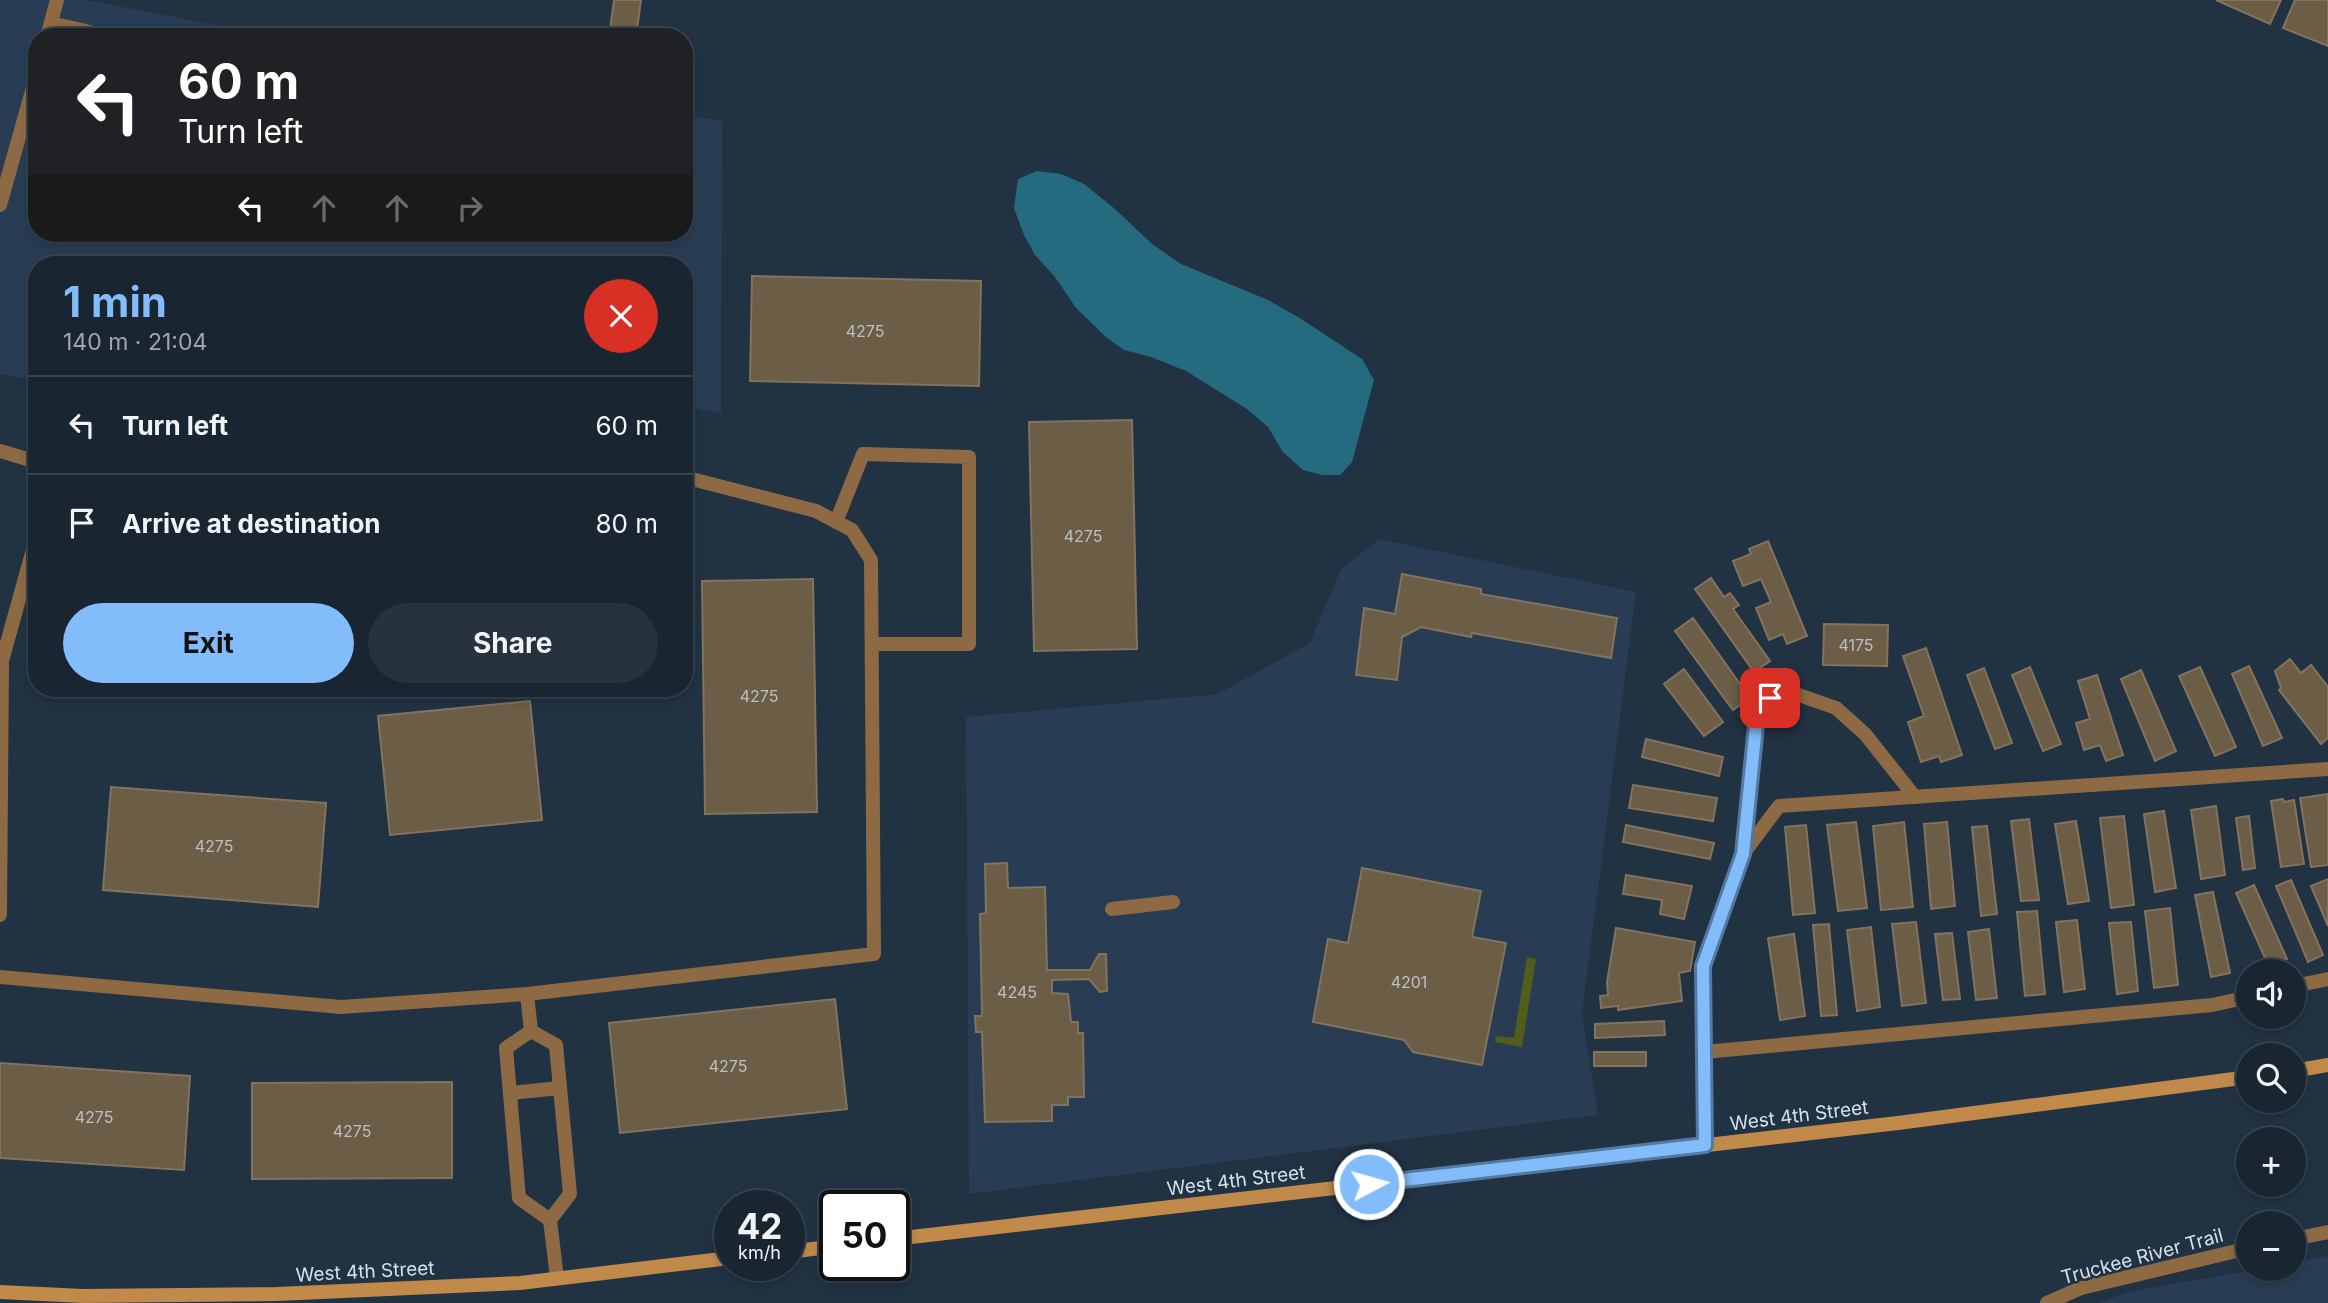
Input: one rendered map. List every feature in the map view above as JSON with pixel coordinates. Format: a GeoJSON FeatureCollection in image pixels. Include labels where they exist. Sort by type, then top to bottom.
{"type":"FeatureCollection","features":[{"type":"Feature","properties":{"kind":"main road"},"geometry":{"type":"LineString","coordinates":[[2306,1068],[2328,1065]]}},
{"type":"Feature","properties":{"kind":"main road","name":"West 4th Street"},"geometry":{"type":"LineString","coordinates":[[910,1237],[1705,1145],[2236,1079]]}},
{"type":"Feature","properties":{"kind":"main road","name":"West 4th Street"},"geometry":{"type":"LineString","coordinates":[[0,1292],[83,1296],[277,1294],[520,1283],[714,1260]]}},
{"type":"Feature","properties":{"kind":"street"},"geometry":{"type":"LineString","coordinates":[[50,28],[57,0]]}},
{"type":"Feature","properties":{"kind":"street"},"geometry":{"type":"LineString","coordinates":[[0,205],[28,105]]}},
{"type":"Feature","properties":{"kind":"street"},"geometry":{"type":"LineString","coordinates":[[0,452],[28,460]]}},
{"type":"Feature","properties":{"kind":"street"},"geometry":{"type":"LineString","coordinates":[[836,522],[863,454],[969,457],[969,644],[872,644]]}},
{"type":"Feature","properties":{"kind":"street"},"geometry":{"type":"LineString","coordinates":[[0,977],[341,1007],[527,994],[874,954],[871,559],[852,530],[816,511],[693,479]]}},
{"type":"Feature","properties":{"kind":"street"},"geometry":{"type":"LineString","coordinates":[[0,915],[2,661],[28,567]]}},
{"type":"Feature","properties":{"kind":"street"},"geometry":{"type":"LineString","coordinates":[[1705,1145],[1703,966],[1743,854],[1757,716],[1770,698],[1797,694],[1836,708],[1865,734],[1915,797]]}},
{"type":"Feature","properties":{"kind":"street"},"geometry":{"type":"LineString","coordinates":[[1743,854],[1779,806],[2328,769]]}},
{"type":"Feature","properties":{"kind":"street"},"geometry":{"type":"LineString","coordinates":[[1112,909],[1173,902]]}},
{"type":"Feature","properties":{"kind":"street"},"geometry":{"type":"LineString","coordinates":[[2306,984],[2328,979]]}},
{"type":"Feature","properties":{"kind":"street"},"geometry":{"type":"LineString","coordinates":[[527,994],[531,1031]]}},
{"type":"Feature","properties":{"kind":"street"},"geometry":{"type":"LineString","coordinates":[[1704,1052],[2198,1007],[2236,1000]]}},
{"type":"Feature","properties":{"kind":"street"},"geometry":{"type":"LineString","coordinates":[[531,1031],[556,1045],[570,1194],[550,1220],[557,1278]]}},
{"type":"Feature","properties":{"kind":"street"},"geometry":{"type":"LineString","coordinates":[[531,1031],[506,1048],[520,1198],[550,1220]]}},
{"type":"Feature","properties":{"kind":"street"},"geometry":{"type":"LineString","coordinates":[[510,1093],[560,1088]]}},
{"type":"Feature","properties":{"kind":"street"},"geometry":{"type":"LineString","coordinates":[[2306,1237],[2328,1232]]}},
{"type":"Feature","properties":{"kind":"street","name":"Truckee River Trail"},"geometry":{"type":"LineString","coordinates":[[2047,1303],[2081,1288],[2236,1251]]}},
{"type":"Feature","properties":{"kind":"shaded area"},"geometry":{"type":"Polygon","coordinates":[[[0,0],[86,0],[232,28],[28,28],[28,242],[693,242],[693,116],[722,121],[721,414],[693,407],[693,256],[28,256],[28,379],[0,374],[0,0]]]}},
{"type":"Feature","properties":{"kind":"shaded area"},"geometry":{"type":"Polygon","coordinates":[[[1037,171],[1061,174],[1084,184],[1152,244],[1181,264],[1268,300],[1362,359],[1374,380],[1352,462],[1340,475],[1323,475],[1303,470],[1283,452],[1268,427],[1247,409],[1186,371],[1124,350],[1076,308],[1055,277],[1035,255],[1014,208],[1018,179],[1037,171]]]}},
{"type":"Feature","properties":{"kind":"shaded area"},"geometry":{"type":"Polygon","coordinates":[[[1379,539],[1636,592],[1582,1014],[1598,1115],[969,1194],[966,717],[1218,694],[1310,643],[1341,569],[1379,539]]]}},
{"type":"Feature","properties":{"kind":"shaded area"},"geometry":{"type":"Polygon","coordinates":[[[2328,1256],[2328,1303],[2099,1303],[2128,1292],[2236,1273],[2236,1281],[2306,1281],[2306,1260],[2328,1256]]]}},
{"type":"Feature","properties":{"kind":"green space"},"geometry":{"type":"Polygon","coordinates":[[[1527,957],[1536,959],[1522,1047],[1495,1042],[1496,1036],[1514,1038],[1527,957]]]}},
{"type":"Feature","properties":{"kind":"building"},"geometry":{"type":"Polygon","coordinates":[[[614,0],[641,0],[637,28],[610,28],[614,0]]]}},
{"type":"Feature","properties":{"kind":"building"},"geometry":{"type":"Polygon","coordinates":[[[2216,0],[2281,0],[2270,24],[2216,0]]]}},
{"type":"Feature","properties":{"kind":"building"},"geometry":{"type":"Polygon","coordinates":[[[2295,0],[2328,0],[2328,46],[2283,28],[2295,0]]]}},
{"type":"Feature","properties":{"kind":"building"},"geometry":{"type":"Polygon","coordinates":[[[752,276],[981,281],[979,386],[750,381],[752,276]]]}},
{"type":"Feature","properties":{"kind":"building"},"geometry":{"type":"Polygon","coordinates":[[[1132,420],[1137,649],[1034,651],[1029,422],[1132,420]]]}},
{"type":"Feature","properties":{"kind":"building"},"geometry":{"type":"Polygon","coordinates":[[[1768,541],[1807,636],[1787,644],[1783,634],[1769,640],[1756,608],[1771,602],[1761,579],[1743,586],[1733,561],[1751,554],[1749,549],[1768,541]]]}},
{"type":"Feature","properties":{"kind":"building"},"geometry":{"type":"Polygon","coordinates":[[[1402,574],[1481,589],[1481,594],[1617,618],[1611,658],[1472,633],[1471,637],[1421,627],[1402,637],[1397,680],[1356,675],[1364,608],[1395,614],[1402,574]]]}},
{"type":"Feature","properties":{"kind":"building"},"geometry":{"type":"Polygon","coordinates":[[[1711,578],[1724,597],[1730,593],[1739,605],[1733,609],[1770,661],[1754,672],[1695,589],[1711,578]]]}},
{"type":"Feature","properties":{"kind":"building"},"geometry":{"type":"Polygon","coordinates":[[[813,579],[817,812],[705,814],[702,581],[813,579]]]}},
{"type":"Feature","properties":{"kind":"building"},"geometry":{"type":"Polygon","coordinates":[[[1693,618],[1750,698],[1733,710],[1675,631],[1693,618]]]}},
{"type":"Feature","properties":{"kind":"building"},"geometry":{"type":"Polygon","coordinates":[[[1824,624],[1888,625],[1887,666],[1823,665],[1824,624]]]}},
{"type":"Feature","properties":{"kind":"building"},"geometry":{"type":"Polygon","coordinates":[[[1926,648],[1962,755],[1941,762],[1939,756],[1921,762],[1908,722],[1924,716],[1903,656],[1926,648]]]}},
{"type":"Feature","properties":{"kind":"building"},"geometry":{"type":"Polygon","coordinates":[[[2290,659],[2301,673],[2311,665],[2328,687],[2328,738],[2321,744],[2279,690],[2281,688],[2275,671],[2290,659]]]}},
{"type":"Feature","properties":{"kind":"building"},"geometry":{"type":"Polygon","coordinates":[[[2249,666],[2282,738],[2263,746],[2232,674],[2249,666]]]}},
{"type":"Feature","properties":{"kind":"building"},"geometry":{"type":"Polygon","coordinates":[[[2030,667],[2061,744],[2043,751],[2012,675],[2030,667]]]}},
{"type":"Feature","properties":{"kind":"building"},"geometry":{"type":"Polygon","coordinates":[[[2200,667],[2236,747],[2215,756],[2179,676],[2200,667]]]}},
{"type":"Feature","properties":{"kind":"building"},"geometry":{"type":"Polygon","coordinates":[[[1984,668],[2012,743],[1995,749],[1967,675],[1984,668]]]}},
{"type":"Feature","properties":{"kind":"building"},"geometry":{"type":"Polygon","coordinates":[[[1684,669],[1723,722],[1704,736],[1664,684],[1684,669]]]}},
{"type":"Feature","properties":{"kind":"building"},"geometry":{"type":"Polygon","coordinates":[[[2141,670],[2176,751],[2155,761],[2121,679],[2141,670]]]}},
{"type":"Feature","properties":{"kind":"building"},"geometry":{"type":"Polygon","coordinates":[[[2097,675],[2123,755],[2106,761],[2100,745],[2084,750],[2076,723],[2090,719],[2078,681],[2097,675]]]}},
{"type":"Feature","properties":{"kind":"building"},"geometry":{"type":"Polygon","coordinates":[[[530,701],[542,820],[390,835],[378,716],[530,701]]]}},
{"type":"Feature","properties":{"kind":"building"},"geometry":{"type":"Polygon","coordinates":[[[1646,739],[1723,757],[1719,776],[1642,757],[1646,739]]]}},
{"type":"Feature","properties":{"kind":"building"},"geometry":{"type":"Polygon","coordinates":[[[1633,785],[1717,798],[1713,821],[1629,808],[1633,785]]]}},
{"type":"Feature","properties":{"kind":"building"},"geometry":{"type":"Polygon","coordinates":[[[111,787],[326,803],[318,907],[103,890],[111,787]]]}},
{"type":"Feature","properties":{"kind":"building"},"geometry":{"type":"Polygon","coordinates":[[[2328,794],[2328,865],[2311,867],[2300,798],[2328,794]]]}},
{"type":"Feature","properties":{"kind":"building"},"geometry":{"type":"Polygon","coordinates":[[[2283,799],[2284,802],[2294,800],[2304,864],[2281,867],[2271,801],[2283,799]]]}},
{"type":"Feature","properties":{"kind":"building"},"geometry":{"type":"Polygon","coordinates":[[[2216,806],[2225,875],[2201,879],[2191,810],[2216,806]]]}},
{"type":"Feature","properties":{"kind":"building"},"geometry":{"type":"Polygon","coordinates":[[[2164,811],[2176,888],[2155,892],[2144,814],[2164,811]]]}},
{"type":"Feature","properties":{"kind":"building"},"geometry":{"type":"Polygon","coordinates":[[[2124,816],[2134,905],[2111,908],[2100,818],[2124,816]]]}},
{"type":"Feature","properties":{"kind":"building"},"geometry":{"type":"Polygon","coordinates":[[[2249,816],[2255,868],[2243,870],[2236,818],[2249,816]]]}},
{"type":"Feature","properties":{"kind":"building"},"geometry":{"type":"Polygon","coordinates":[[[2029,819],[2039,900],[2021,901],[2011,821],[2029,819]]]}},
{"type":"Feature","properties":{"kind":"building"},"geometry":{"type":"Polygon","coordinates":[[[2076,821],[2089,901],[2068,904],[2055,824],[2076,821]]]}},
{"type":"Feature","properties":{"kind":"building"},"geometry":{"type":"Polygon","coordinates":[[[1856,822],[1867,908],[1838,911],[1827,825],[1856,822]]]}},
{"type":"Feature","properties":{"kind":"building"},"geometry":{"type":"Polygon","coordinates":[[[1904,822],[1913,907],[1881,910],[1873,826],[1904,822]]]}},
{"type":"Feature","properties":{"kind":"building"},"geometry":{"type":"Polygon","coordinates":[[[1947,822],[1955,906],[1931,909],[1924,824],[1947,822]]]}},
{"type":"Feature","properties":{"kind":"building"},"geometry":{"type":"Polygon","coordinates":[[[1626,825],[1714,843],[1710,859],[1623,842],[1626,825]]]}},
{"type":"Feature","properties":{"kind":"building"},"geometry":{"type":"Polygon","coordinates":[[[1806,825],[1815,913],[1793,915],[1785,827],[1806,825]]]}},
{"type":"Feature","properties":{"kind":"building"},"geometry":{"type":"Polygon","coordinates":[[[1987,826],[1997,914],[1981,916],[1972,827],[1987,826]]]}},
{"type":"Feature","properties":{"kind":"building"},"geometry":{"type":"Polygon","coordinates":[[[1007,863],[1008,888],[1045,887],[1047,970],[1090,970],[1099,954],[1106,954],[1107,991],[1100,992],[1089,979],[1052,980],[1052,993],[1068,994],[1071,1022],[1078,1022],[1078,1033],[1083,1033],[1084,1097],[1068,1097],[1068,1105],[1052,1105],[1052,1121],[985,1122],[982,1032],[976,1032],[975,1016],[982,1016],[980,914],[986,913],[985,864],[1007,863]]]}},
{"type":"Feature","properties":{"kind":"building"},"geometry":{"type":"Polygon","coordinates":[[[1362,868],[1481,891],[1472,937],[1506,943],[1482,1065],[1413,1052],[1404,1040],[1313,1022],[1328,939],[1348,943],[1362,868]]]}},
{"type":"Feature","properties":{"kind":"building"},"geometry":{"type":"Polygon","coordinates":[[[1626,875],[1692,886],[1684,919],[1660,914],[1662,900],[1623,894],[1626,875]]]}},
{"type":"Feature","properties":{"kind":"building"},"geometry":{"type":"Polygon","coordinates":[[[2328,879],[2328,926],[2311,886],[2328,879]]]}},
{"type":"Feature","properties":{"kind":"building"},"geometry":{"type":"Polygon","coordinates":[[[2291,880],[2323,955],[2308,962],[2276,886],[2291,880]]]}},
{"type":"Feature","properties":{"kind":"building"},"geometry":{"type":"Polygon","coordinates":[[[2254,885],[2287,959],[2265,959],[2236,893],[2254,885]]]}},
{"type":"Feature","properties":{"kind":"building"},"geometry":{"type":"Polygon","coordinates":[[[2213,892],[2230,973],[2211,977],[2195,895],[2213,892]]]}},
{"type":"Feature","properties":{"kind":"building"},"geometry":{"type":"Polygon","coordinates":[[[2170,908],[2178,985],[2154,988],[2145,911],[2170,908]]]}},
{"type":"Feature","properties":{"kind":"building"},"geometry":{"type":"Polygon","coordinates":[[[2037,911],[2045,994],[2025,996],[2017,912],[2037,911]]]}},
{"type":"Feature","properties":{"kind":"building"},"geometry":{"type":"Polygon","coordinates":[[[2077,920],[2085,989],[2064,992],[2056,922],[2077,920]]]}},
{"type":"Feature","properties":{"kind":"building"},"geometry":{"type":"Polygon","coordinates":[[[1916,922],[1926,1003],[1902,1006],[1892,924],[1916,922]]]}},
{"type":"Feature","properties":{"kind":"building"},"geometry":{"type":"Polygon","coordinates":[[[2131,922],[2138,991],[2117,994],[2109,923],[2131,922]]]}},
{"type":"Feature","properties":{"kind":"building"},"geometry":{"type":"Polygon","coordinates":[[[1829,924],[1837,1015],[1821,1016],[1813,925],[1829,924]]]}},
{"type":"Feature","properties":{"kind":"building"},"geometry":{"type":"Polygon","coordinates":[[[1871,927],[1880,1007],[1857,1011],[1847,930],[1871,927]]]}},
{"type":"Feature","properties":{"kind":"building"},"geometry":{"type":"Polygon","coordinates":[[[1616,928],[1695,942],[1690,971],[1679,973],[1682,1001],[1618,1010],[1618,1006],[1601,1008],[1600,996],[1608,995],[1607,982],[1616,928]]]}},
{"type":"Feature","properties":{"kind":"building"},"geometry":{"type":"Polygon","coordinates":[[[1989,929],[1997,998],[1976,1000],[1968,932],[1989,929]]]}},
{"type":"Feature","properties":{"kind":"building"},"geometry":{"type":"Polygon","coordinates":[[[1952,933],[1960,999],[1943,1000],[1935,934],[1952,933]]]}},
{"type":"Feature","properties":{"kind":"building"},"geometry":{"type":"Polygon","coordinates":[[[1794,934],[1805,1016],[1780,1020],[1768,938],[1794,934]]]}},
{"type":"Feature","properties":{"kind":"building"},"geometry":{"type":"Polygon","coordinates":[[[835,999],[847,1109],[620,1133],[609,1023],[835,999]]]}},
{"type":"Feature","properties":{"kind":"building"},"geometry":{"type":"Polygon","coordinates":[[[1664,1021],[1665,1035],[1595,1038],[1595,1024],[1664,1021]]]}},
{"type":"Feature","properties":{"kind":"building"},"geometry":{"type":"Polygon","coordinates":[[[1594,1052],[1646,1052],[1646,1066],[1594,1066],[1594,1052]]]}},
{"type":"Feature","properties":{"kind":"building"},"geometry":{"type":"Polygon","coordinates":[[[0,1063],[190,1076],[184,1170],[0,1158],[0,1063]]]}},
{"type":"Feature","properties":{"kind":"building"},"geometry":{"type":"Polygon","coordinates":[[[452,1082],[452,1178],[252,1179],[252,1083],[452,1082]]]}},
{"type":"Feature","properties":{"kind":"route"},"geometry":{"type":"LineString","coordinates":[[1369,1184],[1705,1145],[1703,966],[1743,854],[1757,716],[1770,698]]}}]}
